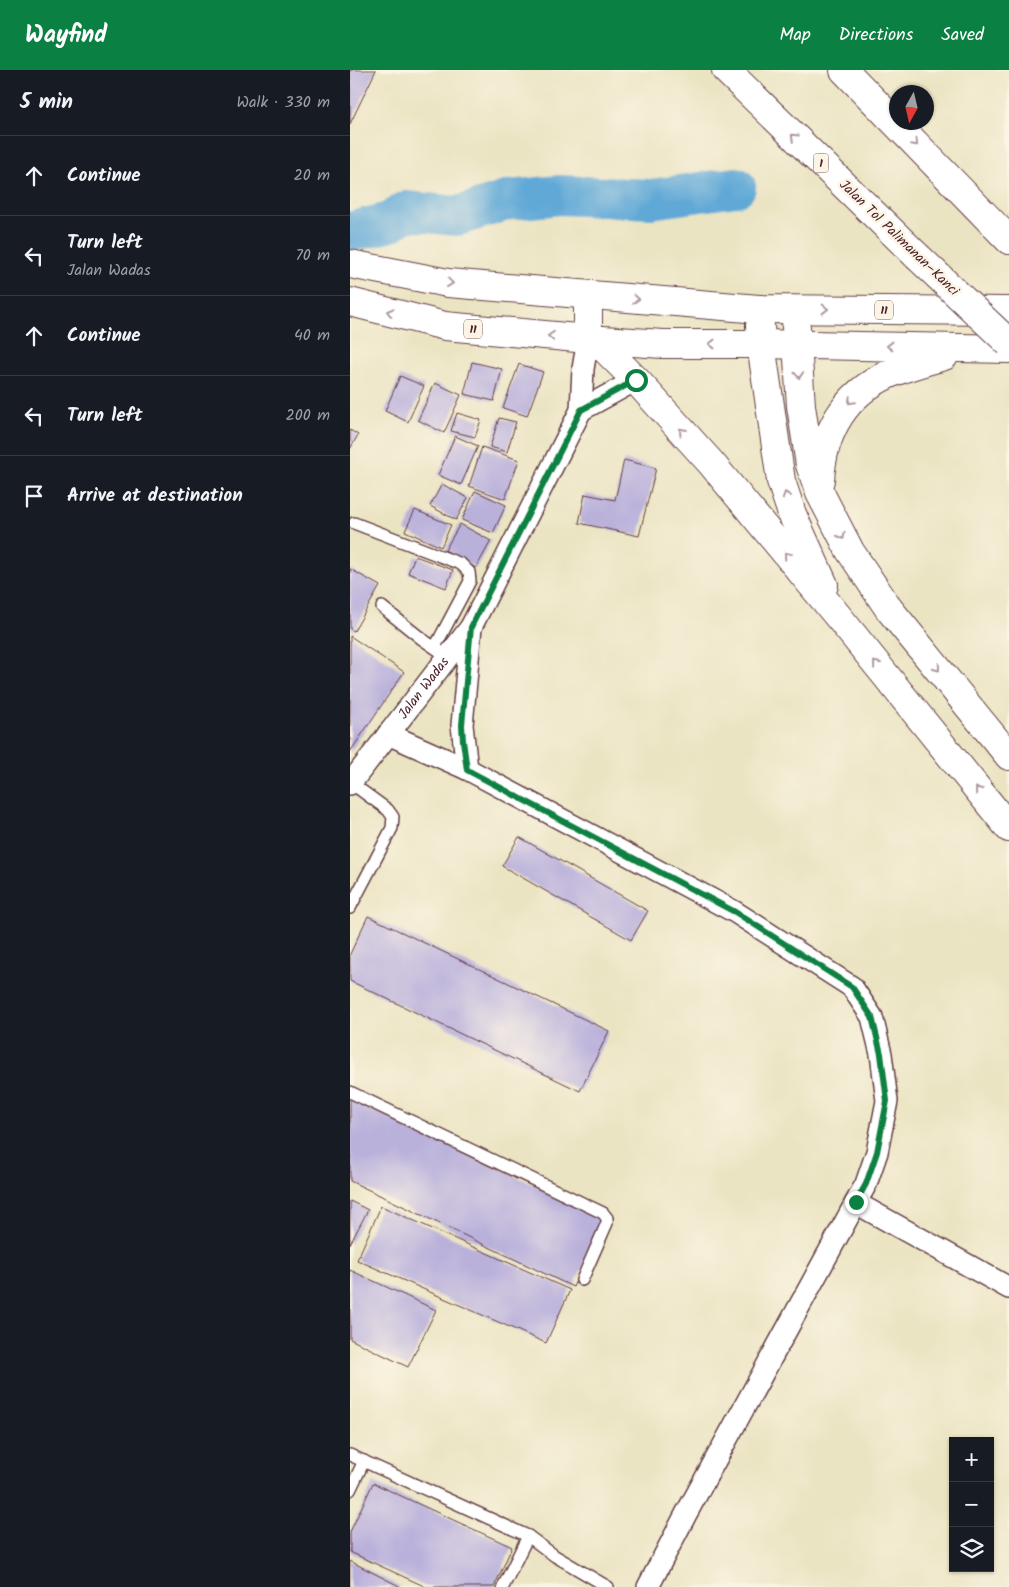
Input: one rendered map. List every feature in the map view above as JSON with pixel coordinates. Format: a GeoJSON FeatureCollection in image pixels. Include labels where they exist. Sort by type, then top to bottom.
{"type":"FeatureCollection","features":[{"type":"Feature","properties":{"kind":"highway","name":"Jalan Tol Palimanan–Kanci"},"geometry":{"type":"LineString","coordinates":[[726,70],[1009,343]]}},
{"type":"Feature","properties":{"kind":"highway"},"geometry":{"type":"LineString","coordinates":[[844,70],[1009,240]]}},
{"type":"Feature","properties":{"kind":"highway","name":"11"},"geometry":{"type":"LineString","coordinates":[[350,264],[448,284],[759,309],[1009,311]]}},
{"type":"Feature","properties":{"kind":"highway"},"geometry":{"type":"LineString","coordinates":[[588,295],[594,340],[636,380],[712,463],[1009,828]]}},
{"type":"Feature","properties":{"kind":"highway","name":"11"},"geometry":{"type":"LineString","coordinates":[[350,302],[445,326],[594,340],[663,344],[1009,349]]}},
{"type":"Feature","properties":{"kind":"highway"},"geometry":{"type":"LineString","coordinates":[[795,308],[801,406],[810,465],[820,493],[850,551],[889,609],[1009,756]]}},
{"type":"Feature","properties":{"kind":"highway"},"geometry":{"type":"LineString","coordinates":[[759,309],[761,344],[781,481],[806,546],[841,620]]}},
{"type":"Feature","properties":{"kind":"highway"},"geometry":{"type":"LineString","coordinates":[[820,493],[821,468],[827,439],[839,414],[850,400],[888,374],[909,366],[974,348]]}},
{"type":"Feature","properties":{"kind":"street","name":"Jalan Wadas"},"geometry":{"type":"LineString","coordinates":[[350,783],[388,734],[442,652],[471,627],[581,410],[583,369],[594,340]]}},
{"type":"Feature","properties":{"kind":"street"},"geometry":{"type":"LineString","coordinates":[[581,410],[636,380]]}},
{"type":"Feature","properties":{"kind":"street"},"geometry":{"type":"LineString","coordinates":[[467,770],[462,725],[471,627]]}},
{"type":"Feature","properties":{"kind":"street"},"geometry":{"type":"LineString","coordinates":[[388,734],[467,770],[735,912],[852,987],[872,1017],[881,1054],[887,1101],[877,1152],[866,1184],[648,1587]]}},
{"type":"Feature","properties":{"kind":"street"},"geometry":{"type":"LineString","coordinates":[[856,1202],[1009,1288]]}},
{"type":"Feature","properties":{"kind":"lane"},"geometry":{"type":"LineString","coordinates":[[354,523],[461,564],[469,572],[470,581],[442,652],[382,608]]}},
{"type":"Feature","properties":{"kind":"lane"},"geometry":{"type":"LineString","coordinates":[[350,783],[388,810],[393,818],[392,828],[350,908]]}},
{"type":"Feature","properties":{"kind":"lane"},"geometry":{"type":"LineString","coordinates":[[350,1092],[603,1213],[607,1218],[607,1223],[582,1280]]}},
{"type":"Feature","properties":{"kind":"lane"},"geometry":{"type":"LineString","coordinates":[[350,1455],[528,1536],[555,1556],[608,1587]]}},
{"type":"Feature","properties":{"kind":"lane"},"geometry":{"type":"LineString","coordinates":[[350,1490],[364,1461]]}},
{"type":"Feature","properties":{"kind":"lane"},"geometry":{"type":"LineString","coordinates":[[503,1587],[528,1536]]}},
{"type":"Feature","properties":{"kind":"building"},"geometry":{"type":"Polygon","coordinates":[[[350,70],[376,70],[350,124],[350,70]]]}},
{"type":"Feature","properties":{"kind":"building"},"geometry":{"type":"Polygon","coordinates":[[[472,362],[502,369],[494,401],[464,394],[472,362]]]}},
{"type":"Feature","properties":{"kind":"building"},"geometry":{"type":"Polygon","coordinates":[[[519,364],[543,372],[527,416],[503,408],[519,364]]]}},
{"type":"Feature","properties":{"kind":"building"},"geometry":{"type":"Polygon","coordinates":[[[400,376],[424,386],[408,422],[385,411],[400,376]]]}},
{"type":"Feature","properties":{"kind":"building"},"geometry":{"type":"Polygon","coordinates":[[[435,383],[461,395],[444,433],[418,420],[435,383]]]}},
{"type":"Feature","properties":{"kind":"building"},"geometry":{"type":"Polygon","coordinates":[[[457,413],[481,420],[475,437],[451,431],[457,413]]]}},
{"type":"Feature","properties":{"kind":"building"},"geometry":{"type":"Polygon","coordinates":[[[499,418],[516,422],[507,452],[490,447],[499,418]]]}},
{"type":"Feature","properties":{"kind":"building"},"geometry":{"type":"Polygon","coordinates":[[[350,430],[358,435],[350,449],[350,430]]]}},
{"type":"Feature","properties":{"kind":"building"},"geometry":{"type":"Polygon","coordinates":[[[455,436],[478,446],[461,485],[438,475],[455,436]]]}},
{"type":"Feature","properties":{"kind":"building"},"geometry":{"type":"Polygon","coordinates":[[[482,447],[519,460],[505,499],[469,486],[482,447]]]}},
{"type":"Feature","properties":{"kind":"building"},"geometry":{"type":"Polygon","coordinates":[[[624,460],[656,468],[639,536],[579,523],[585,494],[615,500],[624,460]]]}},
{"type":"Feature","properties":{"kind":"building"},"geometry":{"type":"Polygon","coordinates":[[[442,484],[468,498],[456,520],[430,506],[442,484]]]}},
{"type":"Feature","properties":{"kind":"building"},"geometry":{"type":"Polygon","coordinates":[[[475,491],[506,505],[493,533],[462,520],[475,491]]]}},
{"type":"Feature","properties":{"kind":"building"},"geometry":{"type":"Polygon","coordinates":[[[415,510],[451,525],[441,547],[405,531],[415,510]]]}},
{"type":"Feature","properties":{"kind":"building"},"geometry":{"type":"Polygon","coordinates":[[[460,524],[491,541],[476,568],[445,550],[460,524]]]}},
{"type":"Feature","properties":{"kind":"building"},"geometry":{"type":"Polygon","coordinates":[[[415,556],[453,570],[446,588],[408,573],[415,556]]]}},
{"type":"Feature","properties":{"kind":"building"},"geometry":{"type":"Polygon","coordinates":[[[350,569],[380,586],[354,631],[350,629],[350,569]]]}},
{"type":"Feature","properties":{"kind":"building"},"geometry":{"type":"Polygon","coordinates":[[[350,636],[404,672],[350,752],[350,636]]]}},
{"type":"Feature","properties":{"kind":"building"},"geometry":{"type":"Polygon","coordinates":[[[519,837],[648,911],[631,940],[502,866],[519,837]]]}},
{"type":"Feature","properties":{"kind":"building"},"geometry":{"type":"Polygon","coordinates":[[[368,916],[609,1031],[580,1091],[350,981],[350,954],[368,916]]]}},
{"type":"Feature","properties":{"kind":"building"},"geometry":{"type":"Polygon","coordinates":[[[350,1097],[606,1219],[573,1287],[350,1181],[350,1097]]]}},
{"type":"Feature","properties":{"kind":"building"},"geometry":{"type":"Polygon","coordinates":[[[350,1201],[368,1210],[350,1244],[350,1201]]]}},
{"type":"Feature","properties":{"kind":"building"},"geometry":{"type":"Polygon","coordinates":[[[381,1206],[570,1290],[546,1343],[357,1260],[381,1206]]]}},
{"type":"Feature","properties":{"kind":"building"},"geometry":{"type":"Polygon","coordinates":[[[350,1270],[436,1310],[408,1367],[350,1339],[350,1270]]]}},
{"type":"Feature","properties":{"kind":"building"},"geometry":{"type":"Polygon","coordinates":[[[373,1483],[512,1547],[494,1587],[426,1587],[350,1552],[350,1532],[373,1483]]]}},
{"type":"Feature","properties":{"kind":"building"},"geometry":{"type":"Polygon","coordinates":[[[350,1561],[401,1587],[350,1587],[350,1561]]]}},
{"type":"Feature","properties":{"kind":"waterway"},"geometry":{"type":"LineString","coordinates":[[350,232],[390,222],[406,211],[458,216],[509,200],[560,195],[651,199],[736,187]]}},
{"type":"Feature","properties":{"kind":"route"},"geometry":{"type":"LineString","coordinates":[[636,380],[581,410],[471,627],[462,725],[467,770],[735,912],[852,987],[872,1017],[881,1054],[887,1101],[877,1152],[866,1184],[856,1202]]}}]}
